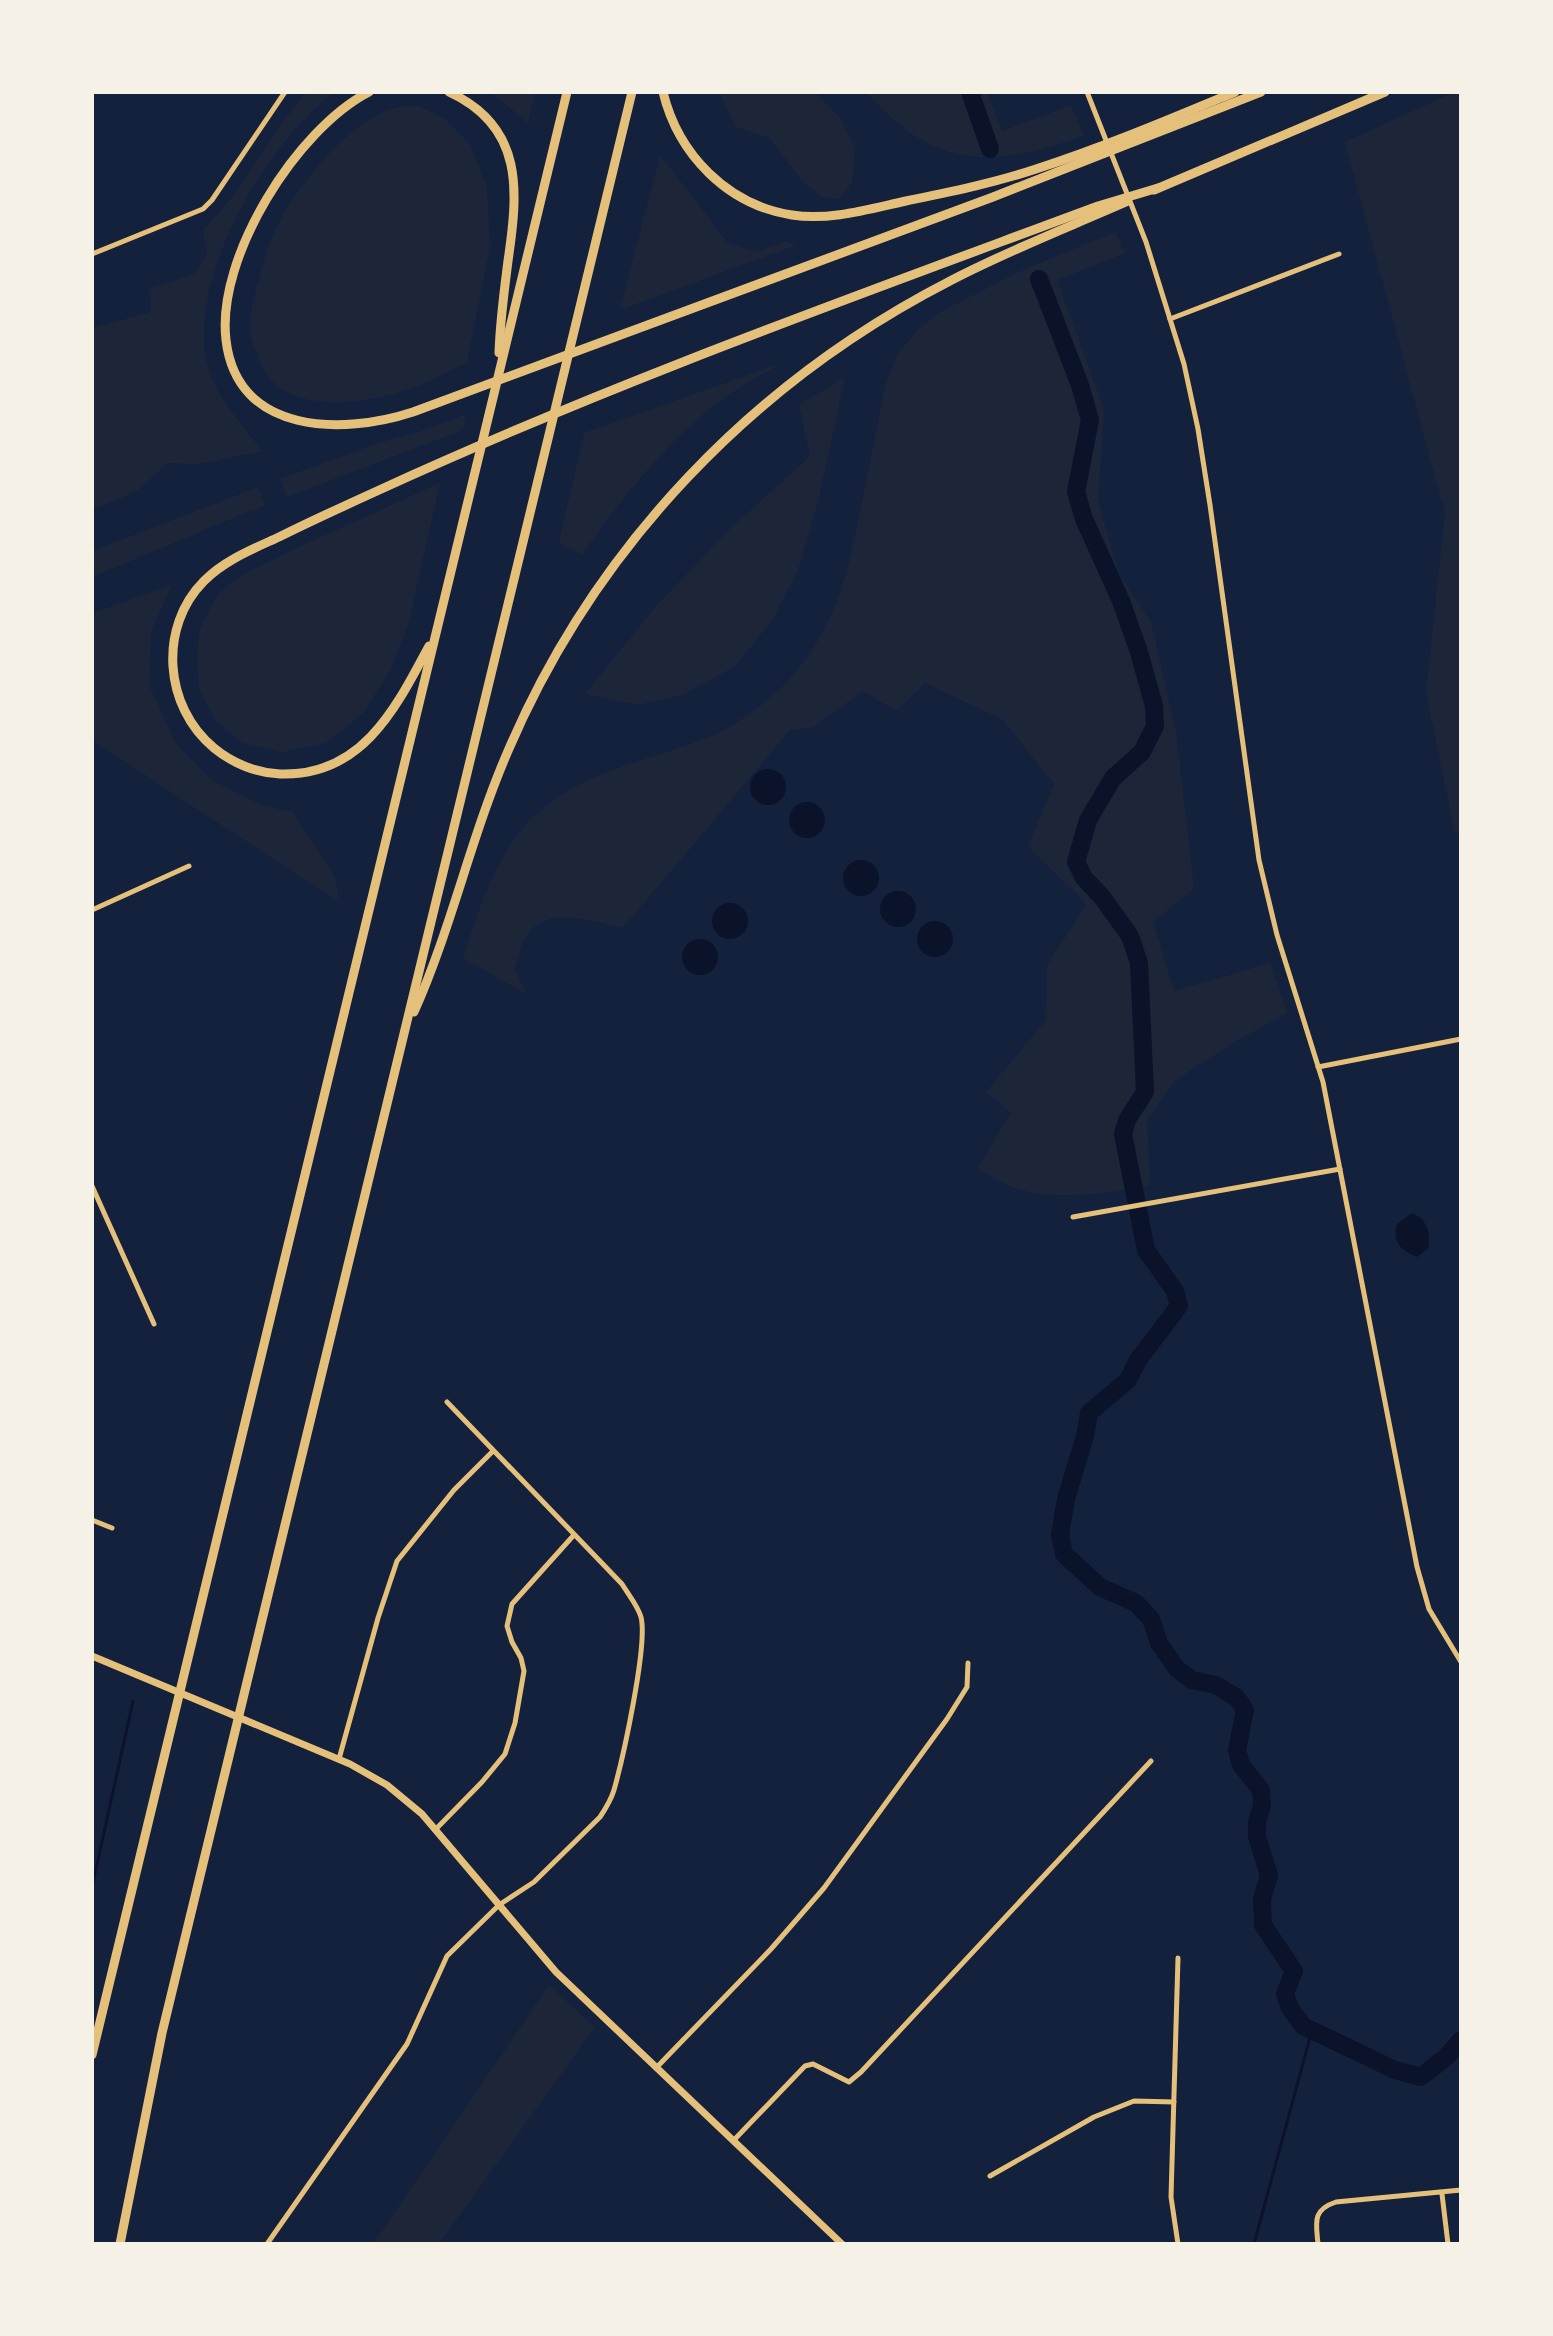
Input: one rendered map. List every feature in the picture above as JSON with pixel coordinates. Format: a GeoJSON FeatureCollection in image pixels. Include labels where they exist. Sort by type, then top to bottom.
{"type":"FeatureCollection","features":[{"type":"Feature","properties":{"kind":"highway"},"geometry":{"type":"LineString","coordinates":[[369,92],[340,111],[309,141],[282,175],[261,208],[242,252],[229,294],[225,324],[229,357],[242,381],[259,401],[281,415],[306,423],[378,422],[469,392],[1138,136],[1261,92]]}},
{"type":"Feature","properties":{"kind":"highway"},"geometry":{"type":"LineString","coordinates":[[449,92],[472,106],[494,130],[506,149],[515,178],[515,209],[501,318],[498,376]]}},
{"type":"Feature","properties":{"kind":"highway"},"geometry":{"type":"LineString","coordinates":[[92,2055],[567,92]]}},
{"type":"Feature","properties":{"kind":"highway"},"geometry":{"type":"LineString","coordinates":[[120,2244],[155,2068],[230,1750],[632,92]]}},
{"type":"Feature","properties":{"kind":"highway"},"geometry":{"type":"LineString","coordinates":[[663,92],[680,137],[715,179],[752,203],[793,216],[837,215],[1080,159]]}},
{"type":"Feature","properties":{"kind":"highway"},"geometry":{"type":"LineString","coordinates":[[1138,136],[1235,92]]}},
{"type":"Feature","properties":{"kind":"highway"},"geometry":{"type":"LineString","coordinates":[[436,632],[403,695],[375,732],[346,757],[311,772],[285,774],[260,771],[222,755],[193,726],[176,689],[172,650],[178,623],[190,598],[215,571],[247,552],[585,400],[694,357],[1158,188],[1385,92]]}},
{"type":"Feature","properties":{"kind":"highway"},"geometry":{"type":"LineString","coordinates":[[404,1033],[435,965],[483,815],[524,716],[576,620],[617,560],[663,504],[739,426],[795,379],[854,337],[949,281],[1099,210]]}},
{"type":"Feature","properties":{"kind":"main road"},"geometry":{"type":"LineString","coordinates":[[92,1656],[339,1759],[387,1785],[422,1814],[556,1972],[842,2244]]}},
{"type":"Feature","properties":{"kind":"street"},"geometry":{"type":"LineString","coordinates":[[92,254],[203,209],[285,92]]}},
{"type":"Feature","properties":{"kind":"street"},"geometry":{"type":"LineString","coordinates":[[1087,92],[1146,242],[1184,364],[1198,429],[1259,860],[1277,935],[1318,1067],[1417,1567],[1429,1609],[1461,1662]]}},
{"type":"Feature","properties":{"kind":"street"},"geometry":{"type":"LineString","coordinates":[[1170,319],[1339,254]]}},
{"type":"Feature","properties":{"kind":"street"},"geometry":{"type":"LineString","coordinates":[[92,910],[189,866]]}},
{"type":"Feature","properties":{"kind":"street"},"geometry":{"type":"LineString","coordinates":[[1318,1067],[1461,1039]]}},
{"type":"Feature","properties":{"kind":"street"},"geometry":{"type":"LineString","coordinates":[[1073,1217],[1340,1169]]}},
{"type":"Feature","properties":{"kind":"street"},"geometry":{"type":"LineString","coordinates":[[92,1186],[154,1324]]}},
{"type":"Feature","properties":{"kind":"street"},"geometry":{"type":"LineString","coordinates":[[267,2244],[407,2044],[447,1956],[499,1905],[534,1882],[600,1817],[609,1805],[620,1764],[639,1664],[643,1633],[640,1614],[622,1584],[447,1402]]}},
{"type":"Feature","properties":{"kind":"street"},"geometry":{"type":"LineString","coordinates":[[339,1759],[397,1561],[454,1490],[493,1451]]}},
{"type":"Feature","properties":{"kind":"street"},"geometry":{"type":"LineString","coordinates":[[92,1520],[112,1528]]}},
{"type":"Feature","properties":{"kind":"street"},"geometry":{"type":"LineString","coordinates":[[435,1830],[505,1754],[515,1723],[524,1671],[507,1626],[512,1604],[573,1536]]}},
{"type":"Feature","properties":{"kind":"street"},"geometry":{"type":"LineString","coordinates":[[656,2068],[771,1949],[824,1888],[947,1719],[967,1687],[968,1663]]}},
{"type":"Feature","properties":{"kind":"street"},"geometry":{"type":"LineString","coordinates":[[734,2140],[805,2066],[813,2064],[849,2082],[861,2072],[1151,1761]]}},
{"type":"Feature","properties":{"kind":"street"},"geometry":{"type":"LineString","coordinates":[[1178,1958],[1171,2197],[1178,2244]]}},
{"type":"Feature","properties":{"kind":"street"},"geometry":{"type":"LineString","coordinates":[[990,2176],[1108,2111],[1134,2101],[1174,2102]]}},
{"type":"Feature","properties":{"kind":"street"},"geometry":{"type":"LineString","coordinates":[[1318,2244],[1316,2225],[1320,2210],[1336,2202],[1461,2190]]}},
{"type":"Feature","properties":{"kind":"street"},"geometry":{"type":"LineString","coordinates":[[1442,2194],[1448,2244]]}},
{"type":"Feature","properties":{"kind":"shaded area"},"geometry":{"type":"Polygon","coordinates":[[[306,92],[335,92],[309,114],[284,143],[259,177],[238,214],[209,291],[204,329],[207,363],[216,387],[263,451],[198,464],[167,463],[139,490],[92,510],[92,328],[151,312],[150,288],[194,274],[207,254],[203,230],[231,198],[306,92]]]}},
{"type":"Feature","properties":{"kind":"shaded area"},"geometry":{"type":"Polygon","coordinates":[[[489,92],[535,92],[528,123],[494,95],[489,92]]]}},
{"type":"Feature","properties":{"kind":"shaded area"},"geometry":{"type":"Polygon","coordinates":[[[719,92],[815,92],[840,118],[855,148],[852,183],[839,199],[822,197],[801,180],[770,138],[736,127],[719,92]]]}},
{"type":"Feature","properties":{"kind":"shaded area"},"geometry":{"type":"Polygon","coordinates":[[[866,92],[987,92],[1002,131],[1071,105],[1084,136],[1020,154],[966,156],[941,149],[916,136],[866,92]]]}},
{"type":"Feature","properties":{"kind":"shaded area"},"geometry":{"type":"Polygon","coordinates":[[[1454,92],[1461,92],[1461,832],[1455,833],[1426,693],[1445,514],[1345,142],[1454,92]]]}},
{"type":"Feature","properties":{"kind":"shaded area"},"geometry":{"type":"Polygon","coordinates":[[[419,106],[446,120],[470,144],[487,188],[490,247],[467,362],[418,386],[377,398],[330,402],[287,392],[271,380],[260,362],[250,333],[256,287],[279,222],[306,181],[347,136],[379,114],[398,107],[419,106]]]}},
{"type":"Feature","properties":{"kind":"shaded area"},"geometry":{"type":"Polygon","coordinates":[[[660,155],[728,243],[756,252],[784,242],[797,245],[620,310],[660,155]]]}},
{"type":"Feature","properties":{"kind":"shaded area"},"geometry":{"type":"Polygon","coordinates":[[[1115,232],[1125,253],[1057,280],[1104,409],[1098,501],[1119,574],[1151,622],[1176,732],[1194,888],[1153,922],[1174,991],[1270,963],[1287,1013],[1229,1045],[1176,1080],[1147,1120],[1150,1186],[1101,1193],[1049,1195],[1017,1189],[977,1169],[1011,1113],[986,1092],[1046,1020],[1047,965],[1087,904],[1028,846],[1054,784],[1003,720],[925,683],[896,711],[863,691],[814,727],[790,730],[623,928],[570,917],[544,921],[533,928],[523,942],[515,969],[526,994],[463,958],[498,866],[516,837],[535,816],[556,798],[579,785],[706,738],[736,723],[779,689],[812,650],[839,596],[854,542],[886,383],[898,353],[917,331],[937,314],[1018,272],[1115,232]]]}},
{"type":"Feature","properties":{"kind":"shaded area"},"geometry":{"type":"Polygon","coordinates":[[[782,363],[721,400],[694,422],[626,495],[582,555],[559,542],[584,433],[782,363]]]}},
{"type":"Feature","properties":{"kind":"shaded area"},"geometry":{"type":"Polygon","coordinates":[[[845,377],[819,498],[798,570],[774,617],[736,666],[682,695],[638,705],[585,694],[657,605],[731,528],[810,456],[799,405],[845,377]]]}},
{"type":"Feature","properties":{"kind":"shaded area"},"geometry":{"type":"Polygon","coordinates":[[[466,414],[463,430],[287,497],[280,479],[466,414]]]}},
{"type":"Feature","properties":{"kind":"shaded area"},"geometry":{"type":"Polygon","coordinates":[[[440,483],[408,625],[390,671],[363,713],[326,743],[283,752],[242,743],[215,720],[199,689],[197,654],[200,628],[218,594],[244,574],[440,483]]]}},
{"type":"Feature","properties":{"kind":"shaded area"},"geometry":{"type":"Polygon","coordinates":[[[258,487],[265,505],[92,577],[92,551],[258,487]]]}},
{"type":"Feature","properties":{"kind":"shaded area"},"geometry":{"type":"Polygon","coordinates":[[[172,585],[151,632],[149,685],[176,744],[215,782],[263,806],[293,812],[335,877],[340,903],[92,740],[92,613],[172,585]]]}},
{"type":"Feature","properties":{"kind":"shaded area"},"geometry":{"type":"Polygon","coordinates":[[[768,769],[781,774],[786,787],[781,800],[768,805],[755,800],[750,787],[755,774],[768,769]]]}},
{"type":"Feature","properties":{"kind":"shaded area"},"geometry":{"type":"Polygon","coordinates":[[[807,802],[820,807],[825,820],[820,833],[807,838],[794,833],[789,820],[794,807],[807,802]]]}},
{"type":"Feature","properties":{"kind":"shaded area"},"geometry":{"type":"Polygon","coordinates":[[[861,860],[874,865],[879,878],[874,891],[861,896],[848,891],[843,878],[848,865],[861,860]]]}},
{"type":"Feature","properties":{"kind":"shaded area"},"geometry":{"type":"Polygon","coordinates":[[[898,891],[911,896],[916,909],[911,922],[898,927],[885,922],[880,909],[885,896],[898,891]]]}},
{"type":"Feature","properties":{"kind":"shaded area"},"geometry":{"type":"Polygon","coordinates":[[[730,903],[743,908],[748,921],[743,934],[730,939],[717,934],[712,921],[717,908],[730,903]]]}},
{"type":"Feature","properties":{"kind":"shaded area"},"geometry":{"type":"Polygon","coordinates":[[[935,921],[948,926],[953,939],[948,952],[935,957],[922,952],[917,939],[922,926],[935,921]]]}},
{"type":"Feature","properties":{"kind":"shaded area"},"geometry":{"type":"Polygon","coordinates":[[[700,939],[713,944],[718,957],[713,970],[700,975],[687,970],[682,957],[687,944],[700,939]]]}},
{"type":"Feature","properties":{"kind":"shaded area"},"geometry":{"type":"Polygon","coordinates":[[[1412,1213],[1425,1223],[1429,1238],[1428,1249],[1417,1257],[1402,1248],[1396,1236],[1397,1224],[1412,1213]]]}},
{"type":"Feature","properties":{"kind":"shaded area"},"geometry":{"type":"Polygon","coordinates":[[[549,1985],[595,2027],[439,2244],[373,2244],[549,1985]]]}},
{"type":"Feature","properties":{"kind":"waterway"},"geometry":{"type":"LineString","coordinates":[[970,92],[990,149]]}},
{"type":"Feature","properties":{"kind":"waterway"},"geometry":{"type":"LineString","coordinates":[[1039,279],[1080,385],[1090,420],[1076,492],[1084,519],[1121,601],[1154,706],[1155,726],[1142,752],[1113,778],[1088,820],[1076,862],[1084,878],[1130,936],[1139,963],[1145,1092],[1127,1120],[1123,1134],[1146,1250],[1175,1291],[1179,1306],[1138,1360],[1128,1380],[1089,1413],[1066,1499],[1060,1535],[1064,1554],[1100,1587],[1136,1603],[1151,1619],[1159,1643],[1177,1669],[1192,1680],[1216,1685],[1237,1698],[1245,1710],[1237,1750],[1241,1765],[1261,1790],[1257,1837],[1269,1875],[1262,1899],[1263,1925],[1294,1971],[1285,1994],[1290,2008],[1303,2026],[1395,2070],[1421,2077],[1461,2040]]}},
{"type":"Feature","properties":{"kind":"waterway"},"geometry":{"type":"LineString","coordinates":[[92,1887],[133,1701]]}},
{"type":"Feature","properties":{"kind":"waterway"},"geometry":{"type":"LineString","coordinates":[[1254,2244],[1312,2030]]}}]}
